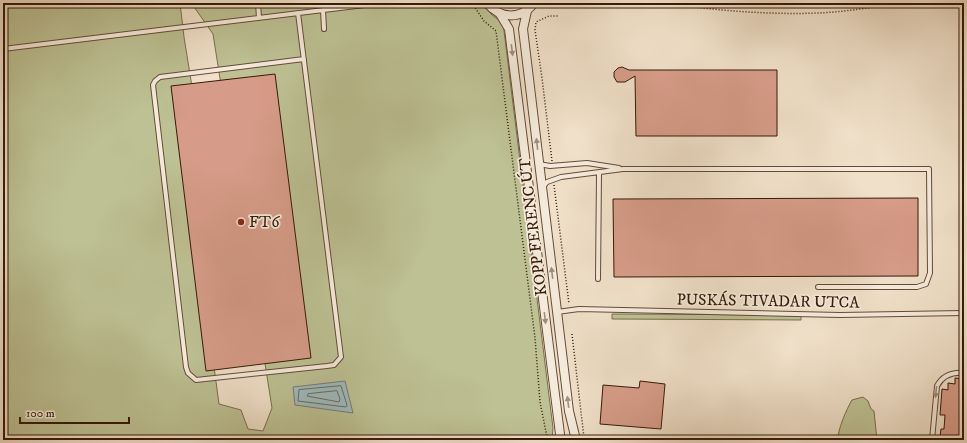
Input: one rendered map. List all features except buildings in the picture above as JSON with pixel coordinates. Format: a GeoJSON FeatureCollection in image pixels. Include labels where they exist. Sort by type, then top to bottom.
{"type":"FeatureCollection","features":[{"type":"Feature","properties":{"kind":"street"},"geometry":{"type":"LineString","coordinates":[[487,3],[500,14],[509,16],[518,15],[527,11],[535,3]]}},
{"type":"Feature","properties":{"kind":"street","name":"KOPP FERENC ÚT"},"geometry":{"type":"LineString","coordinates":[[527,11],[523,29],[569,411],[576,440]]}},
{"type":"Feature","properties":{"kind":"street","name":"KOPP FERENC ÚT"},"geometry":{"type":"LineString","coordinates":[[500,14],[509,29],[560,434],[555,439]]}},
{"type":"Feature","properties":{"kind":"lane"},"geometry":{"type":"LineString","coordinates":[[258,3],[259,18]]}},
{"type":"Feature","properties":{"kind":"lane"},"geometry":{"type":"LineString","coordinates":[[3,49],[381,3]]}},
{"type":"Feature","properties":{"kind":"lane"},"geometry":{"type":"LineString","coordinates":[[323,10],[324,29]]}},
{"type":"Feature","properties":{"kind":"lane"},"geometry":{"type":"LineString","coordinates":[[298,13],[304,59],[341,357],[334,365],[196,380],[188,373],[186,367],[153,85],[160,77],[304,59]]}},
{"type":"Feature","properties":{"kind":"lane"},"geometry":{"type":"LineString","coordinates":[[539,164],[552,166],[587,163],[623,169],[929,169],[930,273],[926,284],[917,287],[818,287]]}},
{"type":"Feature","properties":{"kind":"lane"},"geometry":{"type":"LineString","coordinates":[[542,189],[546,182],[554,179],[623,169]]}},
{"type":"Feature","properties":{"kind":"lane"},"geometry":{"type":"LineString","coordinates":[[598,279],[599,173]]}},
{"type":"Feature","properties":{"kind":"lane","name":"PUSKÁS TIVADAR UTCA"},"geometry":{"type":"LineString","coordinates":[[557,312],[572,310],[840,315],[964,313]]}},
{"type":"Feature","properties":{"kind":"lane"},"geometry":{"type":"LineString","coordinates":[[932,440],[937,386],[940,380],[950,373],[964,373]]}},
{"type":"Feature","properties":{"kind":"path"},"geometry":{"type":"LineString","coordinates":[[472,3],[484,21],[496,31],[535,338],[540,402],[546,436],[555,439]]}},
{"type":"Feature","properties":{"kind":"path"},"geometry":{"type":"LineString","coordinates":[[662,3],[701,8],[778,13],[819,13],[906,3]]}},
{"type":"Feature","properties":{"kind":"path"},"geometry":{"type":"LineString","coordinates":[[552,166],[535,30],[536,22],[549,16],[559,16]]}},
{"type":"Feature","properties":{"kind":"path"},"geometry":{"type":"LineString","coordinates":[[554,179],[569,304]]}},
{"type":"Feature","properties":{"kind":"path"},"geometry":{"type":"LineString","coordinates":[[572,334],[584,438],[586,440]]}},
{"type":"Feature","properties":{"kind":"green space"},"geometry":{"type":"Polygon","coordinates":[[[3,3],[180,3],[210,199],[197,240],[219,404],[241,410],[248,429],[263,431],[272,408],[213,34],[192,4],[482,3],[492,15],[503,23],[553,428],[552,440],[3,440],[3,3]]]}},
{"type":"Feature","properties":{"kind":"green space"},"geometry":{"type":"Polygon","coordinates":[[[496,3],[524,3],[517,7],[510,8],[503,7],[496,3]]]}},
{"type":"Feature","properties":{"kind":"green space"},"geometry":{"type":"Polygon","coordinates":[[[612,314],[801,315],[801,320],[612,319],[612,314]]]}},
{"type":"Feature","properties":{"kind":"green space"},"geometry":{"type":"Polygon","coordinates":[[[863,397],[868,401],[871,409],[874,411],[877,440],[838,440],[841,425],[852,400],[863,397]]]}},
{"type":"Feature","properties":{"kind":"water"},"geometry":{"type":"Polygon","coordinates":[[[345,381],[353,413],[295,405],[293,387],[345,381]]]}},
{"type":"Feature","properties":{"kind":"place","name":"FT6"},"geometry":{"type":"Point","coordinates":[241,222]}}]}
